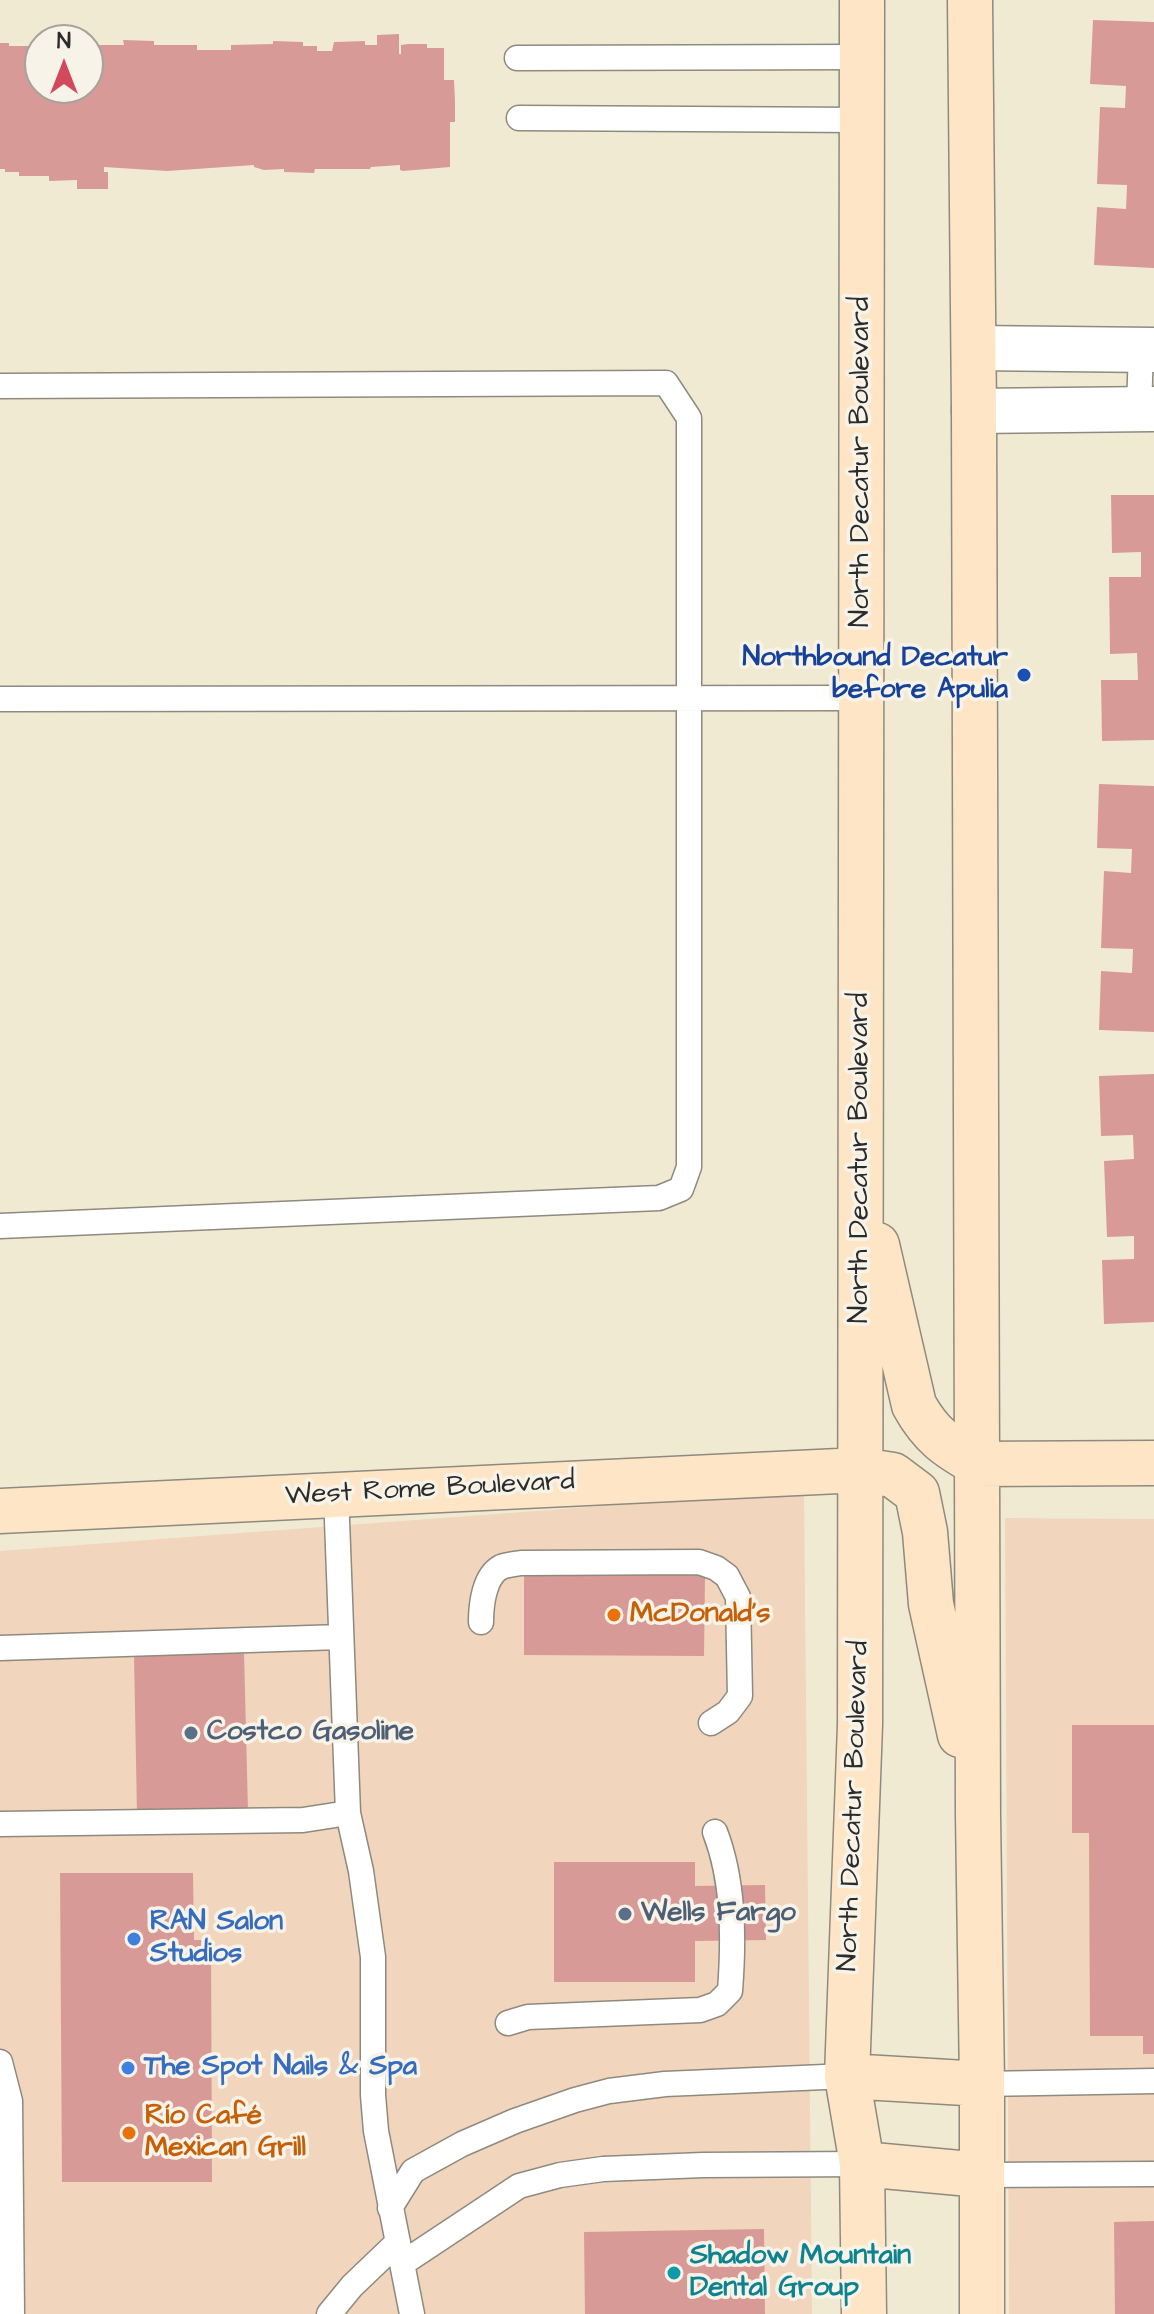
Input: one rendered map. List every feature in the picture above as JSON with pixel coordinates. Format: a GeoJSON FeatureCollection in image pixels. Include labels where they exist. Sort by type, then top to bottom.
{"type":"FeatureCollection","features":[{"type":"Feature","properties":{"kind":"main road","name":"North Decatur Boulevard"},"geometry":{"type":"LineString","coordinates":[[862,0],[860,1725],[847,2076],[862,2164],[864,2314]]}},
{"type":"Feature","properties":{"kind":"main road"},"geometry":{"type":"LineString","coordinates":[[970,0],[982,2314]]}},
{"type":"Feature","properties":{"kind":"main road"},"geometry":{"type":"LineString","coordinates":[[862,1180],[914,1405],[924,1424],[944,1444],[978,1464],[1154,1463]]}},
{"type":"Feature","properties":{"kind":"main road","name":"West Rome Boulevard"},"geometry":{"type":"LineString","coordinates":[[0,1511],[860,1470],[893,1475],[917,1493],[925,1532],[931,1604],[978,1815]]}},
{"type":"Feature","properties":{"kind":"main road"},"geometry":{"type":"LineString","coordinates":[[847,2076],[982,2084]]}},
{"type":"Feature","properties":{"kind":"main road"},"geometry":{"type":"LineString","coordinates":[[862,2164],[981,2175]]}},
{"type":"Feature","properties":{"kind":"street"},"geometry":{"type":"LineString","coordinates":[[974,348],[1147,350]]}},
{"type":"Feature","properties":{"kind":"street"},"geometry":{"type":"LineString","coordinates":[[974,411],[1147,409]]}},
{"type":"Feature","properties":{"kind":"lane"},"geometry":{"type":"LineString","coordinates":[[517,58],[862,57]]}},
{"type":"Feature","properties":{"kind":"lane"},"geometry":{"type":"LineString","coordinates":[[519,118],[862,120]]}},
{"type":"Feature","properties":{"kind":"lane"},"geometry":{"type":"LineString","coordinates":[[1147,350],[1147,409]]}},
{"type":"Feature","properties":{"kind":"lane"},"geometry":{"type":"LineString","coordinates":[[0,386],[666,383],[689,418],[689,1167],[681,1189],[659,1198],[0,1226]]}},
{"type":"Feature","properties":{"kind":"lane"},"geometry":{"type":"LineString","coordinates":[[0,699],[862,698]]}},
{"type":"Feature","properties":{"kind":"lane"},"geometry":{"type":"LineString","coordinates":[[336,1494],[348,1813],[361,1871],[373,1957],[376,2131],[412,2314]]}},
{"type":"Feature","properties":{"kind":"lane"},"geometry":{"type":"LineString","coordinates":[[481,1622],[481,1604],[491,1577],[501,1567],[521,1563],[699,1562],[716,1568],[727,1576],[738,1597],[740,1696],[728,1712],[711,1723]]}},
{"type":"Feature","properties":{"kind":"lane"},"geometry":{"type":"LineString","coordinates":[[0,1648],[341,1637]]}},
{"type":"Feature","properties":{"kind":"lane"},"geometry":{"type":"LineString","coordinates":[[0,1824],[303,1820],[348,1813]]}},
{"type":"Feature","properties":{"kind":"lane"},"geometry":{"type":"LineString","coordinates":[[508,2023],[528,2017],[700,2010],[717,2004],[730,1991],[733,1952],[725,1858],[715,1832]]}},
{"type":"Feature","properties":{"kind":"lane"},"geometry":{"type":"LineString","coordinates":[[0,2062],[10,2101],[12,2314]]}},
{"type":"Feature","properties":{"kind":"lane"},"geometry":{"type":"LineString","coordinates":[[390,2208],[413,2171],[462,2144],[515,2121],[586,2097],[665,2084],[847,2076]]}},
{"type":"Feature","properties":{"kind":"lane"},"geometry":{"type":"LineString","coordinates":[[982,2084],[1154,2081]]}},
{"type":"Feature","properties":{"kind":"lane"},"geometry":{"type":"LineString","coordinates":[[329,2314],[352,2286],[400,2252],[519,2186],[560,2175],[603,2169],[862,2164]]}},
{"type":"Feature","properties":{"kind":"lane"},"geometry":{"type":"LineString","coordinates":[[981,2175],[1154,2174]]}},
{"type":"Feature","properties":{"kind":"shaded area"},"geometry":{"type":"Polygon","coordinates":[[[804,1491],[812,2314],[0,2314],[0,1551],[804,1491]]]}},
{"type":"Feature","properties":{"kind":"shaded area"},"geometry":{"type":"Polygon","coordinates":[[[1005,1518],[1154,1519],[1154,2314],[1009,2314],[1005,1518]]]}},
{"type":"Feature","properties":{"kind":"building"},"geometry":{"type":"Polygon","coordinates":[[[1093,20],[1154,22],[1154,268],[1094,265],[1097,207],[1126,209],[1127,185],[1097,184],[1100,107],[1125,108],[1126,86],[1090,84],[1093,20]]]}},
{"type":"Feature","properties":{"kind":"building"},"geometry":{"type":"Polygon","coordinates":[[[399,34],[399,54],[401,45],[408,44],[444,48],[444,80],[454,80],[455,122],[450,122],[450,167],[403,171],[400,165],[370,169],[315,169],[314,173],[264,170],[254,165],[167,171],[104,167],[104,172],[108,172],[108,189],[77,189],[77,180],[49,181],[49,176],[19,176],[19,172],[0,169],[0,43],[24,46],[24,104],[104,104],[104,45],[124,45],[123,40],[154,41],[154,45],[197,45],[197,50],[231,50],[231,45],[273,44],[273,41],[303,42],[303,46],[317,46],[317,51],[332,51],[334,42],[365,41],[365,45],[377,45],[377,35],[399,34]]]}},
{"type":"Feature","properties":{"kind":"building"},"geometry":{"type":"Polygon","coordinates":[[[1111,495],[1154,495],[1154,740],[1102,741],[1101,680],[1138,680],[1137,653],[1110,654],[1109,577],[1141,577],[1141,552],[1112,553],[1111,495]]]}},
{"type":"Feature","properties":{"kind":"building"},"geometry":{"type":"Polygon","coordinates":[[[1099,784],[1154,786],[1154,1032],[1099,1030],[1101,971],[1132,973],[1133,949],[1101,948],[1104,871],[1131,873],[1132,849],[1097,848],[1099,784]]]}},
{"type":"Feature","properties":{"kind":"building"},"geometry":{"type":"Polygon","coordinates":[[[1154,1074],[1154,1322],[1104,1324],[1102,1260],[1134,1259],[1134,1236],[1107,1237],[1104,1161],[1134,1159],[1133,1135],[1101,1136],[1099,1076],[1154,1074]]]}},
{"type":"Feature","properties":{"kind":"building","name":"McDonald's"},"geometry":{"type":"Polygon","coordinates":[[[524,1575],[705,1575],[704,1656],[524,1655],[524,1575]]]}},
{"type":"Feature","properties":{"kind":"building"},"geometry":{"type":"Polygon","coordinates":[[[244,1652],[248,1812],[137,1814],[134,1654],[244,1652]]]}},
{"type":"Feature","properties":{"kind":"building"},"geometry":{"type":"Polygon","coordinates":[[[1072,1725],[1154,1725],[1154,2054],[1143,2054],[1143,2036],[1090,2036],[1089,1833],[1072,1833],[1072,1725]]]}},
{"type":"Feature","properties":{"kind":"building","name":"Wells Fargo"},"geometry":{"type":"Polygon","coordinates":[[[554,1862],[695,1862],[695,1886],[765,1885],[766,1940],[695,1941],[695,1982],[554,1982],[554,1862]]]}},
{"type":"Feature","properties":{"kind":"building"},"geometry":{"type":"Polygon","coordinates":[[[60,1873],[193,1873],[194,1940],[211,1940],[212,2182],[62,2182],[60,1873]]]}},
{"type":"Feature","properties":{"kind":"building"},"geometry":{"type":"Polygon","coordinates":[[[1154,2221],[1154,2314],[1115,2314],[1114,2222],[1154,2221]]]}},
{"type":"Feature","properties":{"kind":"building","name":"Shadow Mountain Dental Group"},"geometry":{"type":"Polygon","coordinates":[[[764,2229],[765,2314],[585,2314],[584,2232],[764,2229]]]}},
{"type":"Feature","properties":{"kind":"place","name":"Northbound Decatur before Apulia"},"geometry":{"type":"Point","coordinates":[1024,675]}},
{"type":"Feature","properties":{"kind":"place","name":"McDonald's"},"geometry":{"type":"Point","coordinates":[614,1615]}},
{"type":"Feature","properties":{"kind":"place","name":"Costco Gasoline"},"geometry":{"type":"Point","coordinates":[191,1733]}},
{"type":"Feature","properties":{"kind":"place","name":"Wells Fargo"},"geometry":{"type":"Point","coordinates":[625,1914]}},
{"type":"Feature","properties":{"kind":"place","name":"RAN Salon Studios"},"geometry":{"type":"Point","coordinates":[134,1939]}},
{"type":"Feature","properties":{"kind":"place","name":"The Spot Nails & Spa"},"geometry":{"type":"Point","coordinates":[128,2068]}},
{"type":"Feature","properties":{"kind":"place","name":"Río Café Mexican Grill"},"geometry":{"type":"Point","coordinates":[129,2133]}},
{"type":"Feature","properties":{"kind":"place","name":"Shadow Mountain Dental Group"},"geometry":{"type":"Point","coordinates":[674,2273]}}]}
